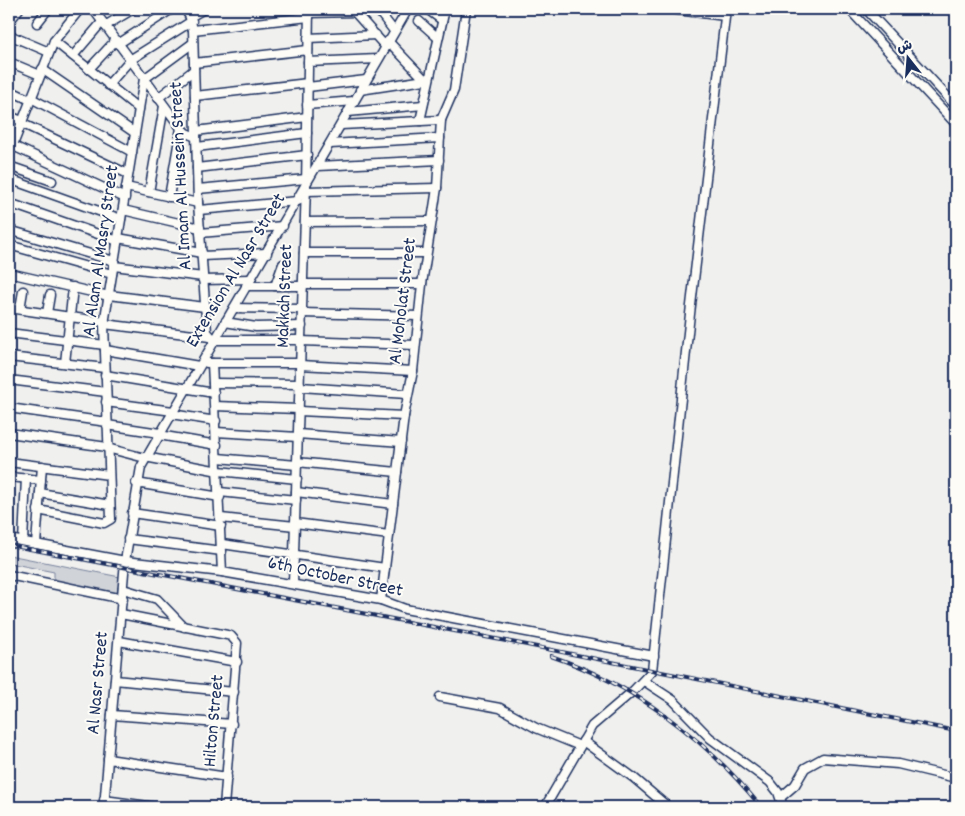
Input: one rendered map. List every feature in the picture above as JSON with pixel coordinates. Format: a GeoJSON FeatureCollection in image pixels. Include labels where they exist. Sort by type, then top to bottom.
{"type":"FeatureCollection","features":[{"type":"Feature","properties":{"kind":"street"},"geometry":{"type":"LineString","coordinates":[[37,22],[48,9]]}},
{"type":"Feature","properties":{"kind":"street"},"geometry":{"type":"LineString","coordinates":[[9,156],[11,145],[54,41],[80,9]]}},
{"type":"Feature","properties":{"kind":"street"},"geometry":{"type":"LineString","coordinates":[[93,9],[186,133],[196,134],[307,117]]}},
{"type":"Feature","properties":{"kind":"street"},"geometry":{"type":"LineString","coordinates":[[73,56],[104,24],[133,9]]}},
{"type":"Feature","properties":{"kind":"street"},"geometry":{"type":"LineString","coordinates":[[89,69],[117,42],[172,9]]}},
{"type":"Feature","properties":{"kind":"street"},"geometry":{"type":"LineString","coordinates":[[185,9],[192,23]]}},
{"type":"Feature","properties":{"kind":"street"},"geometry":{"type":"LineString","coordinates":[[108,85],[130,60],[192,23],[204,9]]}},
{"type":"Feature","properties":{"kind":"street"},"geometry":{"type":"LineString","coordinates":[[377,9],[394,31]]}},
{"type":"Feature","properties":{"kind":"street","name":"Extension Al Nasr Street"},"geometry":{"type":"LineString","coordinates":[[125,561],[136,483],[145,457],[186,389],[212,339],[234,308],[298,201],[408,9]]}},
{"type":"Feature","properties":{"kind":"street"},"geometry":{"type":"LineString","coordinates":[[427,9],[442,20]]}},
{"type":"Feature","properties":{"kind":"street"},"geometry":{"type":"LineString","coordinates":[[420,121],[426,82],[445,9]]}},
{"type":"Feature","properties":{"kind":"street","name":"Al Moholat Street"},"geometry":{"type":"LineString","coordinates":[[381,600],[407,394],[413,371],[430,221],[436,188],[441,120],[454,90],[466,9]]}},
{"type":"Feature","properties":{"kind":"street"},"geometry":{"type":"LineString","coordinates":[[545,807],[596,721],[644,681],[652,671],[690,314],[726,13],[669,9]]}},
{"type":"Feature","properties":{"kind":"street"},"geometry":{"type":"LineString","coordinates":[[849,9],[956,124]]}},
{"type":"Feature","properties":{"kind":"street"},"geometry":{"type":"LineString","coordinates":[[866,9],[956,106]]}},
{"type":"Feature","properties":{"kind":"street"},"geometry":{"type":"LineString","coordinates":[[192,23],[354,10],[376,35],[426,82]]}},
{"type":"Feature","properties":{"kind":"street","name":"Makkah Street"},"geometry":{"type":"LineString","coordinates":[[293,584],[307,156],[309,13]]}},
{"type":"Feature","properties":{"kind":"street"},"geometry":{"type":"LineString","coordinates":[[419,21],[438,38]]}},
{"type":"Feature","properties":{"kind":"street","name":"Al Imam Al Hussein Street"},"geometry":{"type":"LineString","coordinates":[[192,23],[196,147],[206,327],[212,339]]}},
{"type":"Feature","properties":{"kind":"street"},"geometry":{"type":"LineString","coordinates":[[9,35],[49,52]]}},
{"type":"Feature","properties":{"kind":"street"},"geometry":{"type":"LineString","coordinates":[[308,38],[376,35]]}},
{"type":"Feature","properties":{"kind":"street"},"geometry":{"type":"LineString","coordinates":[[54,41],[139,110]]}},
{"type":"Feature","properties":{"kind":"street"},"geometry":{"type":"LineString","coordinates":[[144,79],[193,43]]}},
{"type":"Feature","properties":{"kind":"street"},"geometry":{"type":"LineString","coordinates":[[158,98],[194,67],[308,50]]}},
{"type":"Feature","properties":{"kind":"street"},"geometry":{"type":"LineString","coordinates":[[308,62],[378,59]]}},
{"type":"Feature","properties":{"kind":"street"},"geometry":{"type":"LineString","coordinates":[[9,62],[41,72],[135,133]]}},
{"type":"Feature","properties":{"kind":"street","name":"Al Alam Al Masry Street"},"geometry":{"type":"LineString","coordinates":[[38,510],[104,522],[111,519],[104,323],[144,79]]}},
{"type":"Feature","properties":{"kind":"street"},"geometry":{"type":"LineString","coordinates":[[195,96],[366,80]]}},
{"type":"Feature","properties":{"kind":"street"},"geometry":{"type":"LineString","coordinates":[[360,90],[426,82]]}},
{"type":"Feature","properties":{"kind":"street"},"geometry":{"type":"LineString","coordinates":[[9,90],[31,99],[132,152]]}},
{"type":"Feature","properties":{"kind":"street"},"geometry":{"type":"LineString","coordinates":[[307,105],[354,101]]}},
{"type":"Feature","properties":{"kind":"street"},"geometry":{"type":"LineString","coordinates":[[348,112],[423,105]]}},
{"type":"Feature","properties":{"kind":"street"},"geometry":{"type":"LineString","coordinates":[[149,192],[164,106]]}},
{"type":"Feature","properties":{"kind":"street"},"geometry":{"type":"LineString","coordinates":[[9,116],[128,174]]}},
{"type":"Feature","properties":{"kind":"street"},"geometry":{"type":"LineString","coordinates":[[341,125],[441,120]]}},
{"type":"Feature","properties":{"kind":"street"},"geometry":{"type":"LineString","coordinates":[[169,197],[181,128]]}},
{"type":"Feature","properties":{"kind":"street"},"geometry":{"type":"LineString","coordinates":[[196,147],[307,133]]}},
{"type":"Feature","properties":{"kind":"street"},"geometry":{"type":"LineString","coordinates":[[330,144],[440,138]]}},
{"type":"Feature","properties":{"kind":"street"},"geometry":{"type":"LineString","coordinates":[[11,145],[125,198]]}},
{"type":"Feature","properties":{"kind":"street"},"geometry":{"type":"LineString","coordinates":[[197,168],[307,156]]}},
{"type":"Feature","properties":{"kind":"street"},"geometry":{"type":"LineString","coordinates":[[318,166],[438,160]]}},
{"type":"Feature","properties":{"kind":"street"},"geometry":{"type":"LineString","coordinates":[[9,166],[52,181]]}},
{"type":"Feature","properties":{"kind":"street"},"geometry":{"type":"LineString","coordinates":[[9,179],[122,215],[200,230],[283,226]]}},
{"type":"Feature","properties":{"kind":"street"},"geometry":{"type":"LineString","coordinates":[[198,189],[306,186],[436,188]]}},
{"type":"Feature","properties":{"kind":"street"},"geometry":{"type":"LineString","coordinates":[[126,187],[169,197],[199,207],[298,201]]}},
{"type":"Feature","properties":{"kind":"street"},"geometry":{"type":"LineString","coordinates":[[9,203],[118,239],[202,255],[267,253]]}},
{"type":"Feature","properties":{"kind":"street"},"geometry":{"type":"LineString","coordinates":[[305,222],[430,221]]}},
{"type":"Feature","properties":{"kind":"street"},"geometry":{"type":"LineString","coordinates":[[9,230],[113,267]]}},
{"type":"Feature","properties":{"kind":"street"},"geometry":{"type":"LineString","coordinates":[[9,245],[113,267],[203,279],[251,279]]}},
{"type":"Feature","properties":{"kind":"street"},"geometry":{"type":"LineString","coordinates":[[304,253],[426,254]]}},
{"type":"Feature","properties":{"kind":"street"},"geometry":{"type":"LineString","coordinates":[[275,286],[283,264]]}},
{"type":"Feature","properties":{"kind":"street"},"geometry":{"type":"LineString","coordinates":[[9,273],[109,295],[205,307]]}},
{"type":"Feature","properties":{"kind":"street"},"geometry":{"type":"LineString","coordinates":[[246,286],[422,284]]}},
{"type":"Feature","properties":{"kind":"street"},"geometry":{"type":"LineString","coordinates":[[65,363],[73,288]]}},
{"type":"Feature","properties":{"kind":"street"},"geometry":{"type":"LineString","coordinates":[[20,309],[23,291]]}},
{"type":"Feature","properties":{"kind":"street"},"geometry":{"type":"LineString","coordinates":[[48,313],[50,295]]}},
{"type":"Feature","properties":{"kind":"street"},"geometry":{"type":"LineString","coordinates":[[9,308],[212,339],[301,340],[415,345]]}},
{"type":"Feature","properties":{"kind":"street"},"geometry":{"type":"LineString","coordinates":[[234,308],[418,316]]}},
{"type":"Feature","properties":{"kind":"street"},"geometry":{"type":"LineString","coordinates":[[225,322],[256,327],[302,326]]}},
{"type":"Feature","properties":{"kind":"street"},"geometry":{"type":"LineString","coordinates":[[9,333],[67,340],[200,364],[300,364],[413,371]]}},
{"type":"Feature","properties":{"kind":"street"},"geometry":{"type":"LineString","coordinates":[[9,357],[65,363],[186,389],[214,393]]}},
{"type":"Feature","properties":{"kind":"street"},"geometry":{"type":"LineString","coordinates":[[212,363],[219,471],[222,572]]}},
{"type":"Feature","properties":{"kind":"street"},"geometry":{"type":"LineString","coordinates":[[9,380],[106,392]]}},
{"type":"Feature","properties":{"kind":"street"},"geometry":{"type":"LineString","coordinates":[[213,383],[300,385],[407,394]]}},
{"type":"Feature","properties":{"kind":"street"},"geometry":{"type":"LineString","coordinates":[[106,402],[216,421]]}},
{"type":"Feature","properties":{"kind":"street"},"geometry":{"type":"LineString","coordinates":[[215,406],[404,416]]}},
{"type":"Feature","properties":{"kind":"street"},"geometry":{"type":"LineString","coordinates":[[9,408],[107,423],[217,445]]}},
{"type":"Feature","properties":{"kind":"street"},"geometry":{"type":"LineString","coordinates":[[216,432],[401,442]]}},
{"type":"Feature","properties":{"kind":"street"},"geometry":{"type":"LineString","coordinates":[[9,433],[107,448],[219,471],[297,479]]}},
{"type":"Feature","properties":{"kind":"street"},"geometry":{"type":"LineString","coordinates":[[218,458],[397,472]]}},
{"type":"Feature","properties":{"kind":"street"},"geometry":{"type":"LineString","coordinates":[[9,462],[109,475]]}},
{"type":"Feature","properties":{"kind":"street"},"geometry":{"type":"LineString","coordinates":[[36,544],[42,466]]}},
{"type":"Feature","properties":{"kind":"street"},"geometry":{"type":"LineString","coordinates":[[9,477],[41,480]]}},
{"type":"Feature","properties":{"kind":"street"},"geometry":{"type":"LineString","coordinates":[[23,542],[26,478]]}},
{"type":"Feature","properties":{"kind":"street"},"geometry":{"type":"LineString","coordinates":[[136,483],[220,494],[296,500]]}},
{"type":"Feature","properties":{"kind":"street"},"geometry":{"type":"LineString","coordinates":[[296,492],[393,504]]}},
{"type":"Feature","properties":{"kind":"street"},"geometry":{"type":"LineString","coordinates":[[40,493],[110,505]]}},
{"type":"Feature","properties":{"kind":"street"},"geometry":{"type":"LineString","coordinates":[[132,513],[221,522],[295,524],[390,535]]}},
{"type":"Feature","properties":{"kind":"street","name":"6th October Street"},"geometry":{"type":"LineString","coordinates":[[9,539],[125,561],[222,572],[293,584],[381,600],[405,609],[654,656]]}},
{"type":"Feature","properties":{"kind":"street"},"geometry":{"type":"LineString","coordinates":[[128,539],[294,553],[385,568]]}},
{"type":"Feature","properties":{"kind":"street","name":"Al Nasr Street"},"geometry":{"type":"LineString","coordinates":[[104,804],[125,561]]}},
{"type":"Feature","properties":{"kind":"street"},"geometry":{"type":"LineString","coordinates":[[9,576],[123,599]]}},
{"type":"Feature","properties":{"kind":"street"},"geometry":{"type":"LineString","coordinates":[[123,589],[157,599],[184,626]]}},
{"type":"Feature","properties":{"kind":"street"},"geometry":{"type":"LineString","coordinates":[[121,614],[184,626]]}},
{"type":"Feature","properties":{"kind":"street","name":"Hilton Street"},"geometry":{"type":"LineString","coordinates":[[184,626],[226,635],[235,639],[238,648],[224,807]]}},
{"type":"Feature","properties":{"kind":"street"},"geometry":{"type":"LineString","coordinates":[[119,642],[237,662]]}},
{"type":"Feature","properties":{"kind":"street"},"geometry":{"type":"LineString","coordinates":[[115,680],[234,692]]}},
{"type":"Feature","properties":{"kind":"street"},"geometry":{"type":"LineString","coordinates":[[644,681],[672,700],[710,738],[770,782],[781,797],[783,807]]}},
{"type":"Feature","properties":{"kind":"street"},"geometry":{"type":"LineString","coordinates":[[440,697],[500,708],[530,725],[581,744],[634,778],[668,807]]}},
{"type":"Feature","properties":{"kind":"street"},"geometry":{"type":"LineString","coordinates":[[112,715],[232,724]]}},
{"type":"Feature","properties":{"kind":"street"},"geometry":{"type":"LineString","coordinates":[[781,797],[795,785],[805,768],[823,758],[898,764],[956,778]]}},
{"type":"Feature","properties":{"kind":"street"},"geometry":{"type":"LineString","coordinates":[[108,759],[227,777]]}},
{"type":"Feature","properties":{"kind":"street"},"geometry":{"type":"LineString","coordinates":[[104,804],[156,807]]}},
{"type":"Feature","properties":{"kind":"shaded area"},"geometry":{"type":"Polygon","coordinates":[[[9,555],[120,577],[117,593],[54,581],[54,572],[9,563],[9,555]]]}},
{"type":"Feature","properties":{"kind":"railway"},"geometry":{"type":"LineString","coordinates":[[9,545],[527,645],[956,731]]}},
{"type":"Feature","properties":{"kind":"railway"},"geometry":{"type":"LineString","coordinates":[[551,656],[611,682],[666,716],[717,759],[761,807]]}}]}
